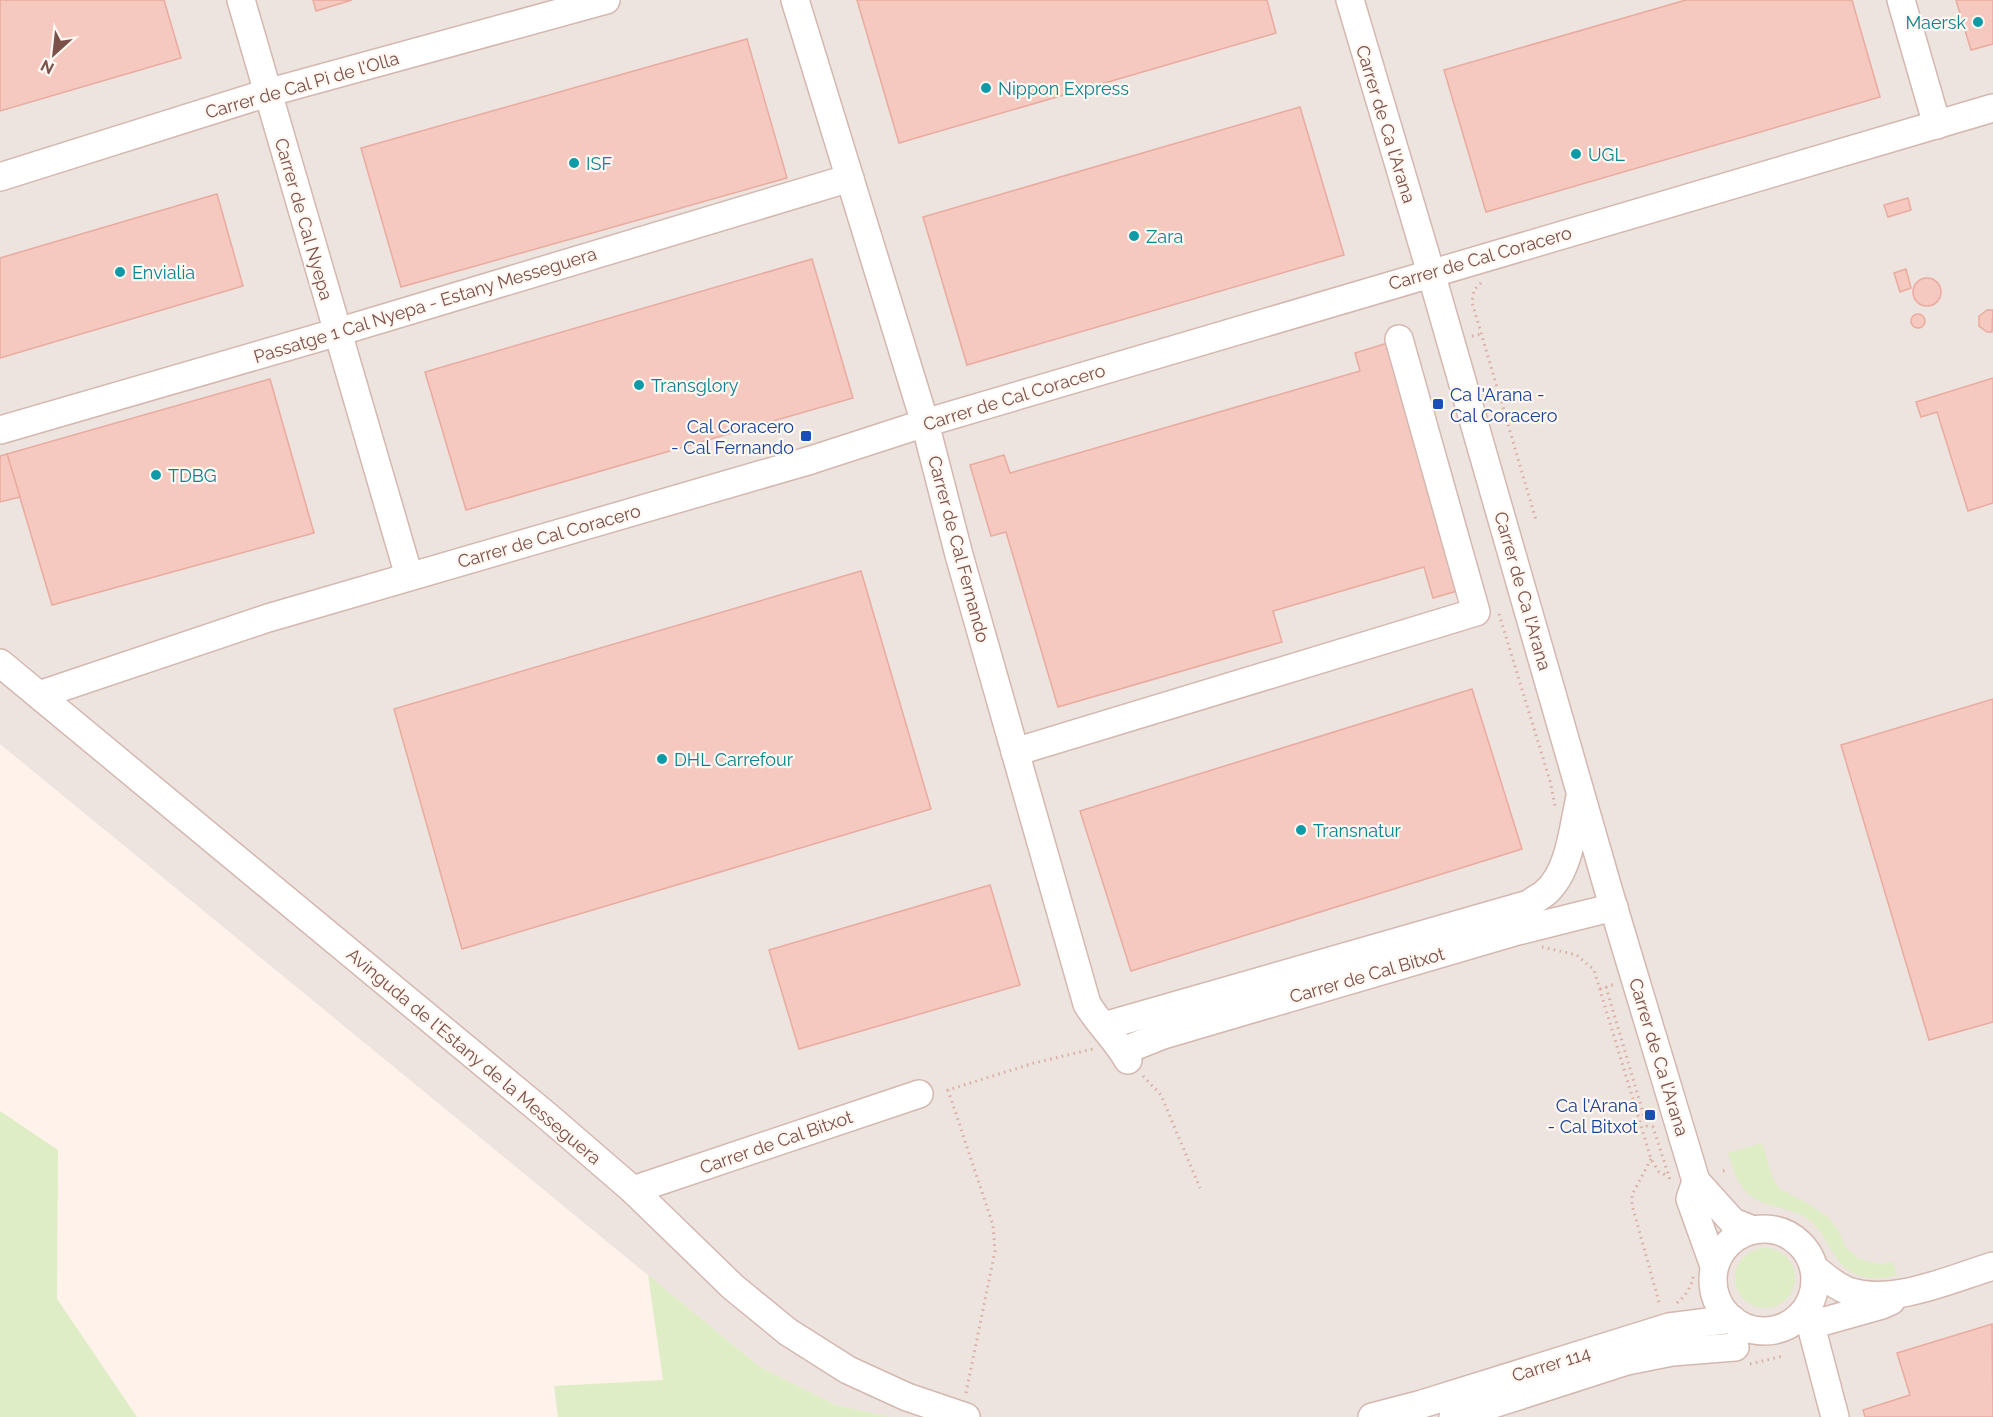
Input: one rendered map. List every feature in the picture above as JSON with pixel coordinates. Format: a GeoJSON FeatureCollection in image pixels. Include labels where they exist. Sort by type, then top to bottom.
{"type":"FeatureCollection","features":[{"type":"Feature","properties":{"kind":"street","name":"Carrer de Cal Nyepa"},"geometry":{"type":"LineString","coordinates":[[241,0],[410,576]]}},
{"type":"Feature","properties":{"kind":"street","name":"Carrer de Cal Pi de l'Olla"},"geometry":{"type":"LineString","coordinates":[[0,177],[267,93],[606,0]]}},
{"type":"Feature","properties":{"kind":"street","name":"Carrer de Cal Fernando"},"geometry":{"type":"LineString","coordinates":[[795,0],[925,423],[959,555],[1087,1004],[1118,1045]]}},
{"type":"Feature","properties":{"kind":"street","name":"Carrer de Ca l'Arana"},"geometry":{"type":"LineString","coordinates":[[1350,0],[1612,900],[1684,1184],[1690,1199],[1707,1275]]}},
{"type":"Feature","properties":{"kind":"street"},"geometry":{"type":"LineString","coordinates":[[1901,0],[1937,125]]}},
{"type":"Feature","properties":{"kind":"street","name":"Carrer de Cal Coracero"},"geometry":{"type":"LineString","coordinates":[[39,695],[268,618],[799,463],[925,423],[1993,108]]}},
{"type":"Feature","properties":{"kind":"street","name":"Passatge 1 Cal Nyepa - Estany Messeguera"},"geometry":{"type":"LineString","coordinates":[[0,430],[338,332],[850,178]]}},
{"type":"Feature","properties":{"kind":"street"},"geometry":{"type":"LineString","coordinates":[[1015,752],[1476,612],[1399,339]]}},
{"type":"Feature","properties":{"kind":"street","name":"Avinguda de l'Estany de la Messeguera"},"geometry":{"type":"LineString","coordinates":[[0,663],[537,1107],[633,1190],[733,1287],[788,1332],[848,1370],[907,1397],[962,1416]]}},
{"type":"Feature","properties":{"kind":"street"},"geometry":{"type":"LineString","coordinates":[[1118,1045],[1529,904],[1545,893],[1566,862],[1581,793]]}},
{"type":"Feature","properties":{"kind":"street","name":"Carrer de Cal Bitxot"},"geometry":{"type":"LineString","coordinates":[[1118,1045],[1163,1035],[1529,928],[1612,900]]}},
{"type":"Feature","properties":{"kind":"street","name":"Carrer de Cal Bitxot"},"geometry":{"type":"LineString","coordinates":[[633,1190],[919,1094]]}},
{"type":"Feature","properties":{"kind":"street","name":"Carrer de Ca l'Arana"},"geometry":{"type":"LineString","coordinates":[[1684,1184],[1733,1222],[1753,1230]]}},
{"type":"Feature","properties":{"kind":"street"},"geometry":{"type":"LineString","coordinates":[[1668,1311],[1707,1275],[1725,1246],[1733,1239],[1753,1230],[1775,1230],[1795,1240],[1803,1247],[1814,1268],[1848,1290],[1868,1296],[1905,1293]]}},
{"type":"Feature","properties":{"kind":"street"},"geometry":{"type":"LineString","coordinates":[[1707,1275],[1724,1311],[1732,1319],[1742,1326],[1765,1331],[1803,1321],[1818,1323],[1882,1305],[1905,1293],[1993,1266]]}},
{"type":"Feature","properties":{"kind":"street"},"geometry":{"type":"LineString","coordinates":[[1814,1268],[1814,1290],[1803,1321],[1835,1417]]}},
{"type":"Feature","properties":{"kind":"street","name":"Carrer 114"},"geometry":{"type":"LineString","coordinates":[[1372,1417],[1422,1404],[1668,1311],[1732,1319]]}},
{"type":"Feature","properties":{"kind":"street"},"geometry":{"type":"LineString","coordinates":[[1453,1417],[1627,1360],[1672,1352],[1735,1347]]}},
{"type":"Feature","properties":{"kind":"path"},"geometry":{"type":"LineString","coordinates":[[1474,291],[1472,302],[1536,520]]}},
{"type":"Feature","properties":{"kind":"path"},"geometry":{"type":"LineString","coordinates":[[1451,342],[1482,333]]}},
{"type":"Feature","properties":{"kind":"path"},"geometry":{"type":"LineString","coordinates":[[1498,610],[1550,781],[1557,813]]}},
{"type":"Feature","properties":{"kind":"path"},"geometry":{"type":"LineString","coordinates":[[1529,928],[1539,946],[1583,959],[1594,970],[1651,1159],[1659,1172],[1684,1184]]}},
{"type":"Feature","properties":{"kind":"path"},"geometry":{"type":"LineString","coordinates":[[1600,989],[1616,984]]}},
{"type":"Feature","properties":{"kind":"path"},"geometry":{"type":"LineString","coordinates":[[1606,987],[1647,1126],[1653,1128],[1668,1176]]}},
{"type":"Feature","properties":{"kind":"path"},"geometry":{"type":"LineString","coordinates":[[962,1416],[995,1251],[993,1225],[948,1090],[1034,1063],[1118,1045],[1161,1095],[1200,1188]]}},
{"type":"Feature","properties":{"kind":"path"},"geometry":{"type":"LineString","coordinates":[[1651,1159],[1632,1196],[1632,1205],[1668,1311],[1686,1295],[1691,1286],[1707,1275]]}},
{"type":"Feature","properties":{"kind":"path"},"geometry":{"type":"LineString","coordinates":[[1735,1347],[1744,1366],[1783,1356]]}},
{"type":"Feature","properties":{"kind":"shaded area"},"geometry":{"type":"Polygon","coordinates":[[[0,0],[1993,0],[1993,1417],[890,1417],[836,1405],[760,1367],[0,744],[0,0]]]}},
{"type":"Feature","properties":{"kind":"green space"},"geometry":{"type":"Polygon","coordinates":[[[0,1111],[58,1150],[57,1299],[137,1417],[0,1417],[0,1111]]]}},
{"type":"Feature","properties":{"kind":"green space"},"geometry":{"type":"Polygon","coordinates":[[[1762,1143],[1773,1179],[1780,1189],[1828,1217],[1839,1232],[1846,1248],[1857,1257],[1880,1264],[1893,1262],[1897,1275],[1871,1278],[1855,1274],[1835,1256],[1820,1232],[1808,1219],[1756,1199],[1749,1194],[1739,1182],[1728,1153],[1762,1143]]]}},
{"type":"Feature","properties":{"kind":"green space"},"geometry":{"type":"Polygon","coordinates":[[[1759,1248],[1771,1248],[1787,1256],[1793,1266],[1795,1278],[1793,1290],[1787,1300],[1771,1308],[1759,1308],[1743,1300],[1735,1284],[1735,1272],[1743,1256],[1759,1248]]]}},
{"type":"Feature","properties":{"kind":"green space"},"geometry":{"type":"Polygon","coordinates":[[[648,1275],[760,1367],[836,1405],[890,1417],[558,1417],[554,1386],[663,1380],[648,1275]]]}},
{"type":"Feature","properties":{"kind":"building"},"geometry":{"type":"Polygon","coordinates":[[[0,0],[164,0],[181,58],[0,111],[0,0]]]}},
{"type":"Feature","properties":{"kind":"building"},"geometry":{"type":"Polygon","coordinates":[[[313,0],[352,0],[316,11],[313,0]]]}},
{"type":"Feature","properties":{"kind":"building","name":"Nippon Express"},"geometry":{"type":"Polygon","coordinates":[[[857,0],[1267,0],[1276,33],[899,143],[857,0]]]}},
{"type":"Feature","properties":{"kind":"building","name":"UGL"},"geometry":{"type":"Polygon","coordinates":[[[1686,0],[1852,0],[1880,97],[1486,212],[1444,70],[1686,0]]]}},
{"type":"Feature","properties":{"kind":"building","name":"Maersk"},"geometry":{"type":"Polygon","coordinates":[[[1956,0],[1993,0],[1993,44],[1971,50],[1956,0]]]}},
{"type":"Feature","properties":{"kind":"building","name":"ISF"},"geometry":{"type":"Polygon","coordinates":[[[747,39],[787,178],[401,287],[361,148],[747,39]]]}},
{"type":"Feature","properties":{"kind":"building","name":"Zara"},"geometry":{"type":"Polygon","coordinates":[[[1300,107],[1344,255],[967,365],[923,217],[1300,107]]]}},
{"type":"Feature","properties":{"kind":"building","name":"Envialia"},"geometry":{"type":"Polygon","coordinates":[[[217,194],[243,286],[0,358],[0,258],[217,194]]]}},
{"type":"Feature","properties":{"kind":"building"},"geometry":{"type":"Polygon","coordinates":[[[1908,198],[1911,210],[1888,217],[1884,205],[1908,198]]]}},
{"type":"Feature","properties":{"kind":"building","name":"Transglory"},"geometry":{"type":"Polygon","coordinates":[[[812,259],[853,398],[466,510],[425,372],[812,259]]]}},
{"type":"Feature","properties":{"kind":"building"},"geometry":{"type":"Polygon","coordinates":[[[1906,269],[1911,288],[1900,292],[1894,273],[1906,269]]]}},
{"type":"Feature","properties":{"kind":"building"},"geometry":{"type":"Polygon","coordinates":[[[1927,278],[1937,282],[1941,292],[1937,302],[1927,306],[1917,302],[1913,292],[1917,282],[1927,278]]]}},
{"type":"Feature","properties":{"kind":"building"},"geometry":{"type":"Polygon","coordinates":[[[1987,310],[1993,310],[1992,332],[1987,332],[1979,326],[1979,316],[1987,310]]]}},
{"type":"Feature","properties":{"kind":"building"},"geometry":{"type":"Polygon","coordinates":[[[1918,314],[1923,316],[1925,321],[1923,326],[1918,328],[1913,326],[1911,321],[1913,316],[1918,314]]]}},
{"type":"Feature","properties":{"kind":"building"},"geometry":{"type":"Polygon","coordinates":[[[1391,342],[1464,589],[1433,598],[1424,567],[1273,611],[1282,642],[1058,707],[1006,532],[991,536],[970,465],[1004,455],[1010,473],[1360,371],[1355,353],[1391,342]]]}},
{"type":"Feature","properties":{"kind":"building"},"geometry":{"type":"Polygon","coordinates":[[[1993,378],[1993,503],[1968,511],[1937,412],[1921,417],[1916,402],[1993,378]]]}},
{"type":"Feature","properties":{"kind":"building","name":"TDBG"},"geometry":{"type":"Polygon","coordinates":[[[270,379],[314,533],[52,605],[7,454],[270,379]]]}},
{"type":"Feature","properties":{"kind":"building"},"geometry":{"type":"Polygon","coordinates":[[[7,454],[20,497],[0,502],[0,456],[7,454]]]}},
{"type":"Feature","properties":{"kind":"building","name":"DHL Carrefour"},"geometry":{"type":"Polygon","coordinates":[[[861,571],[931,809],[462,949],[394,709],[861,571]]]}},
{"type":"Feature","properties":{"kind":"building","name":"Transnatur"},"geometry":{"type":"Polygon","coordinates":[[[1472,689],[1522,849],[1131,971],[1080,811],[1472,689]]]}},
{"type":"Feature","properties":{"kind":"building"},"geometry":{"type":"Polygon","coordinates":[[[1993,699],[1993,1022],[1929,1040],[1841,745],[1993,699]]]}},
{"type":"Feature","properties":{"kind":"building"},"geometry":{"type":"Polygon","coordinates":[[[990,885],[1020,985],[799,1049],[769,950],[990,885]]]}},
{"type":"Feature","properties":{"kind":"building"},"geometry":{"type":"Polygon","coordinates":[[[1992,1324],[1993,1417],[1865,1417],[1863,1410],[1910,1395],[1897,1353],[1992,1324]]]}},
{"type":"Feature","properties":{"kind":"place","name":"Maersk"},"geometry":{"type":"Point","coordinates":[1978,22]}},
{"type":"Feature","properties":{"kind":"place","name":"Nippon Express"},"geometry":{"type":"Point","coordinates":[986,88]}},
{"type":"Feature","properties":{"kind":"place","name":"UGL"},"geometry":{"type":"Point","coordinates":[1576,154]}},
{"type":"Feature","properties":{"kind":"place","name":"ISF"},"geometry":{"type":"Point","coordinates":[574,163]}},
{"type":"Feature","properties":{"kind":"place","name":"Zara"},"geometry":{"type":"Point","coordinates":[1134,236]}},
{"type":"Feature","properties":{"kind":"place","name":"Envialia"},"geometry":{"type":"Point","coordinates":[120,272]}},
{"type":"Feature","properties":{"kind":"place","name":"Transglory"},"geometry":{"type":"Point","coordinates":[639,385]}},
{"type":"Feature","properties":{"kind":"place","name":"Ca l'Arana - Cal Coracero"},"geometry":{"type":"Point","coordinates":[1438,404]}},
{"type":"Feature","properties":{"kind":"place","name":"Cal Coracero - Cal Fernando"},"geometry":{"type":"Point","coordinates":[806,436]}},
{"type":"Feature","properties":{"kind":"place","name":"TDBG"},"geometry":{"type":"Point","coordinates":[156,475]}},
{"type":"Feature","properties":{"kind":"place","name":"DHL Carrefour"},"geometry":{"type":"Point","coordinates":[662,759]}},
{"type":"Feature","properties":{"kind":"place","name":"Transnatur"},"geometry":{"type":"Point","coordinates":[1301,830]}},
{"type":"Feature","properties":{"kind":"place","name":"Ca l'Arana - Cal Bitxot"},"geometry":{"type":"Point","coordinates":[1650,1115]}}]}
